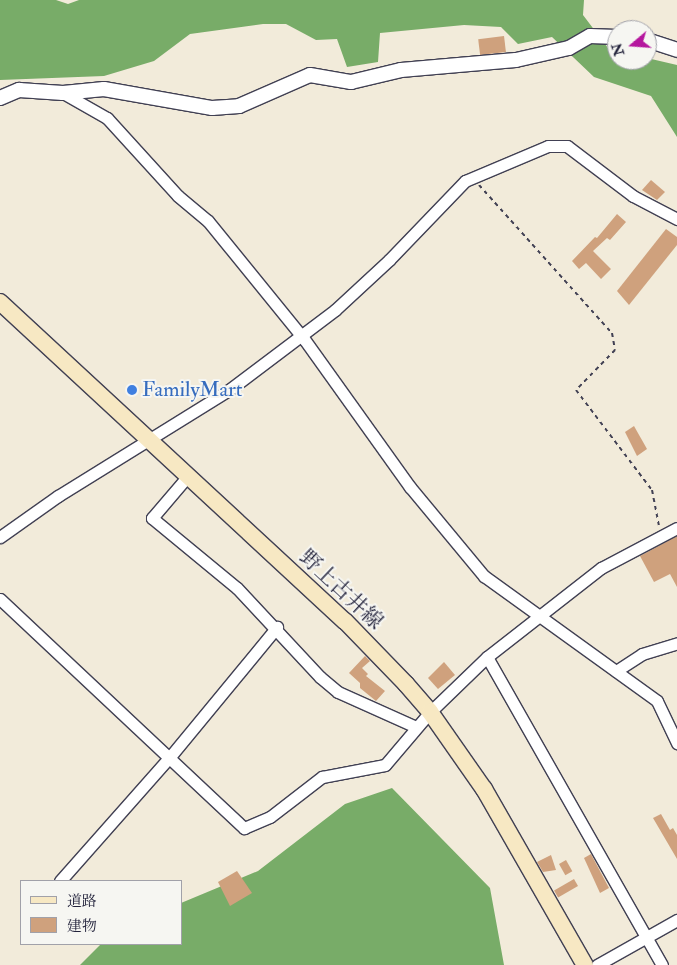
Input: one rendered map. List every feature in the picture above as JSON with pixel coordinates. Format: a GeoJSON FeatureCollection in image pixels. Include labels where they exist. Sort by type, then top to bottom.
{"type":"FeatureCollection","features":[{"type":"Feature","properties":{"kind":"main road","name":"野上古井線"},"geometry":{"type":"LineString","coordinates":[[0,302],[345,622],[430,712],[484,789],[585,965]]}},
{"type":"Feature","properties":{"kind":"street"},"geometry":{"type":"LineString","coordinates":[[0,98],[19,90],[64,93],[104,89],[212,108],[239,106],[310,76],[351,82],[401,70],[516,60],[569,48],[590,36],[607,37]]}},
{"type":"Feature","properties":{"kind":"street"},"geometry":{"type":"LineString","coordinates":[[657,43],[677,50]]}},
{"type":"Feature","properties":{"kind":"street"},"geometry":{"type":"LineString","coordinates":[[64,93],[106,118],[178,196],[208,221],[300,335],[384,454],[484,576],[657,701],[677,743]]}},
{"type":"Feature","properties":{"kind":"street"},"geometry":{"type":"LineString","coordinates":[[0,537],[58,496],[229,390],[335,310],[390,260],[447,198],[474,177],[548,146],[567,146],[633,196],[677,219]]}},
{"type":"Feature","properties":{"kind":"street"},"geometry":{"type":"LineString","coordinates":[[187,477],[152,518],[237,588],[277,627],[320,677],[338,692],[416,727]]}},
{"type":"Feature","properties":{"kind":"street"},"geometry":{"type":"LineString","coordinates":[[0,600],[244,828],[270,817],[322,777],[385,765],[430,712],[487,657],[601,568],[677,528]]}},
{"type":"Feature","properties":{"kind":"street"},"geometry":{"type":"LineString","coordinates":[[61,880],[170,758],[277,627]]}},
{"type":"Feature","properties":{"kind":"street"},"geometry":{"type":"LineString","coordinates":[[616,671],[642,654],[677,643]]}},
{"type":"Feature","properties":{"kind":"street"},"geometry":{"type":"LineString","coordinates":[[487,657],[662,965]]}},
{"type":"Feature","properties":{"kind":"street"},"geometry":{"type":"LineString","coordinates":[[597,965],[677,920]]}},
{"type":"Feature","properties":{"kind":"path"},"geometry":{"type":"LineString","coordinates":[[474,177],[612,333],[615,350],[576,390],[652,490],[663,535]]}},
{"type":"Feature","properties":{"kind":"green space"},"geometry":{"type":"Polygon","coordinates":[[[0,0],[56,0],[68,4],[79,0],[584,0],[583,15],[607,47],[607,70],[657,70],[657,60],[677,65],[677,137],[651,96],[594,77],[552,37],[518,44],[501,27],[464,25],[380,33],[378,62],[347,67],[337,39],[316,40],[286,24],[263,24],[190,34],[154,61],[104,76],[0,80],[0,0]]]}},
{"type":"Feature","properties":{"kind":"green space"},"geometry":{"type":"Polygon","coordinates":[[[392,788],[490,888],[504,965],[80,965],[100,945],[182,945],[182,903],[258,871],[345,804],[392,788]]]}},
{"type":"Feature","properties":{"kind":"building"},"geometry":{"type":"Polygon","coordinates":[[[504,36],[506,52],[480,55],[478,39],[504,36]]]}},
{"type":"Feature","properties":{"kind":"building"},"geometry":{"type":"Polygon","coordinates":[[[651,180],[665,192],[657,200],[642,190],[651,180]]]}},
{"type":"Feature","properties":{"kind":"building"},"geometry":{"type":"Polygon","coordinates":[[[617,214],[626,222],[610,240],[607,238],[593,251],[611,269],[601,279],[586,263],[579,269],[572,261],[595,237],[597,238],[617,214]]]}},
{"type":"Feature","properties":{"kind":"building"},"geometry":{"type":"Polygon","coordinates":[[[666,229],[677,237],[677,245],[629,305],[617,291],[666,229]]]}},
{"type":"Feature","properties":{"kind":"building"},"geometry":{"type":"Polygon","coordinates":[[[634,426],[647,449],[637,456],[625,432],[634,426]]]}},
{"type":"Feature","properties":{"kind":"building"},"geometry":{"type":"Polygon","coordinates":[[[677,536],[677,587],[670,574],[654,582],[640,556],[677,536]]]}},
{"type":"Feature","properties":{"kind":"building"},"geometry":{"type":"Polygon","coordinates":[[[365,656],[370,661],[362,668],[368,674],[366,676],[385,691],[376,701],[360,688],[360,683],[349,673],[365,656]]]}},
{"type":"Feature","properties":{"kind":"building"},"geometry":{"type":"Polygon","coordinates":[[[444,662],[455,675],[438,689],[428,678],[444,662]]]}},
{"type":"Feature","properties":{"kind":"building"},"geometry":{"type":"Polygon","coordinates":[[[661,814],[670,830],[673,828],[677,835],[677,859],[653,818],[661,814]]]}},
{"type":"Feature","properties":{"kind":"building"},"geometry":{"type":"Polygon","coordinates":[[[591,854],[609,888],[600,893],[584,858],[591,854]]]}},
{"type":"Feature","properties":{"kind":"building"},"geometry":{"type":"Polygon","coordinates":[[[551,855],[556,870],[543,872],[537,862],[551,855]]]}},
{"type":"Feature","properties":{"kind":"building"},"geometry":{"type":"Polygon","coordinates":[[[566,860],[572,871],[565,875],[559,864],[566,860]]]}},
{"type":"Feature","properties":{"kind":"building"},"geometry":{"type":"Polygon","coordinates":[[[237,871],[252,893],[230,906],[218,882],[237,871]]]}},
{"type":"Feature","properties":{"kind":"building"},"geometry":{"type":"Polygon","coordinates":[[[574,879],[578,886],[558,897],[554,890],[574,879]]]}},
{"type":"Feature","properties":{"kind":"place","name":"FamilyMart"},"geometry":{"type":"Point","coordinates":[132,390]}}]}
